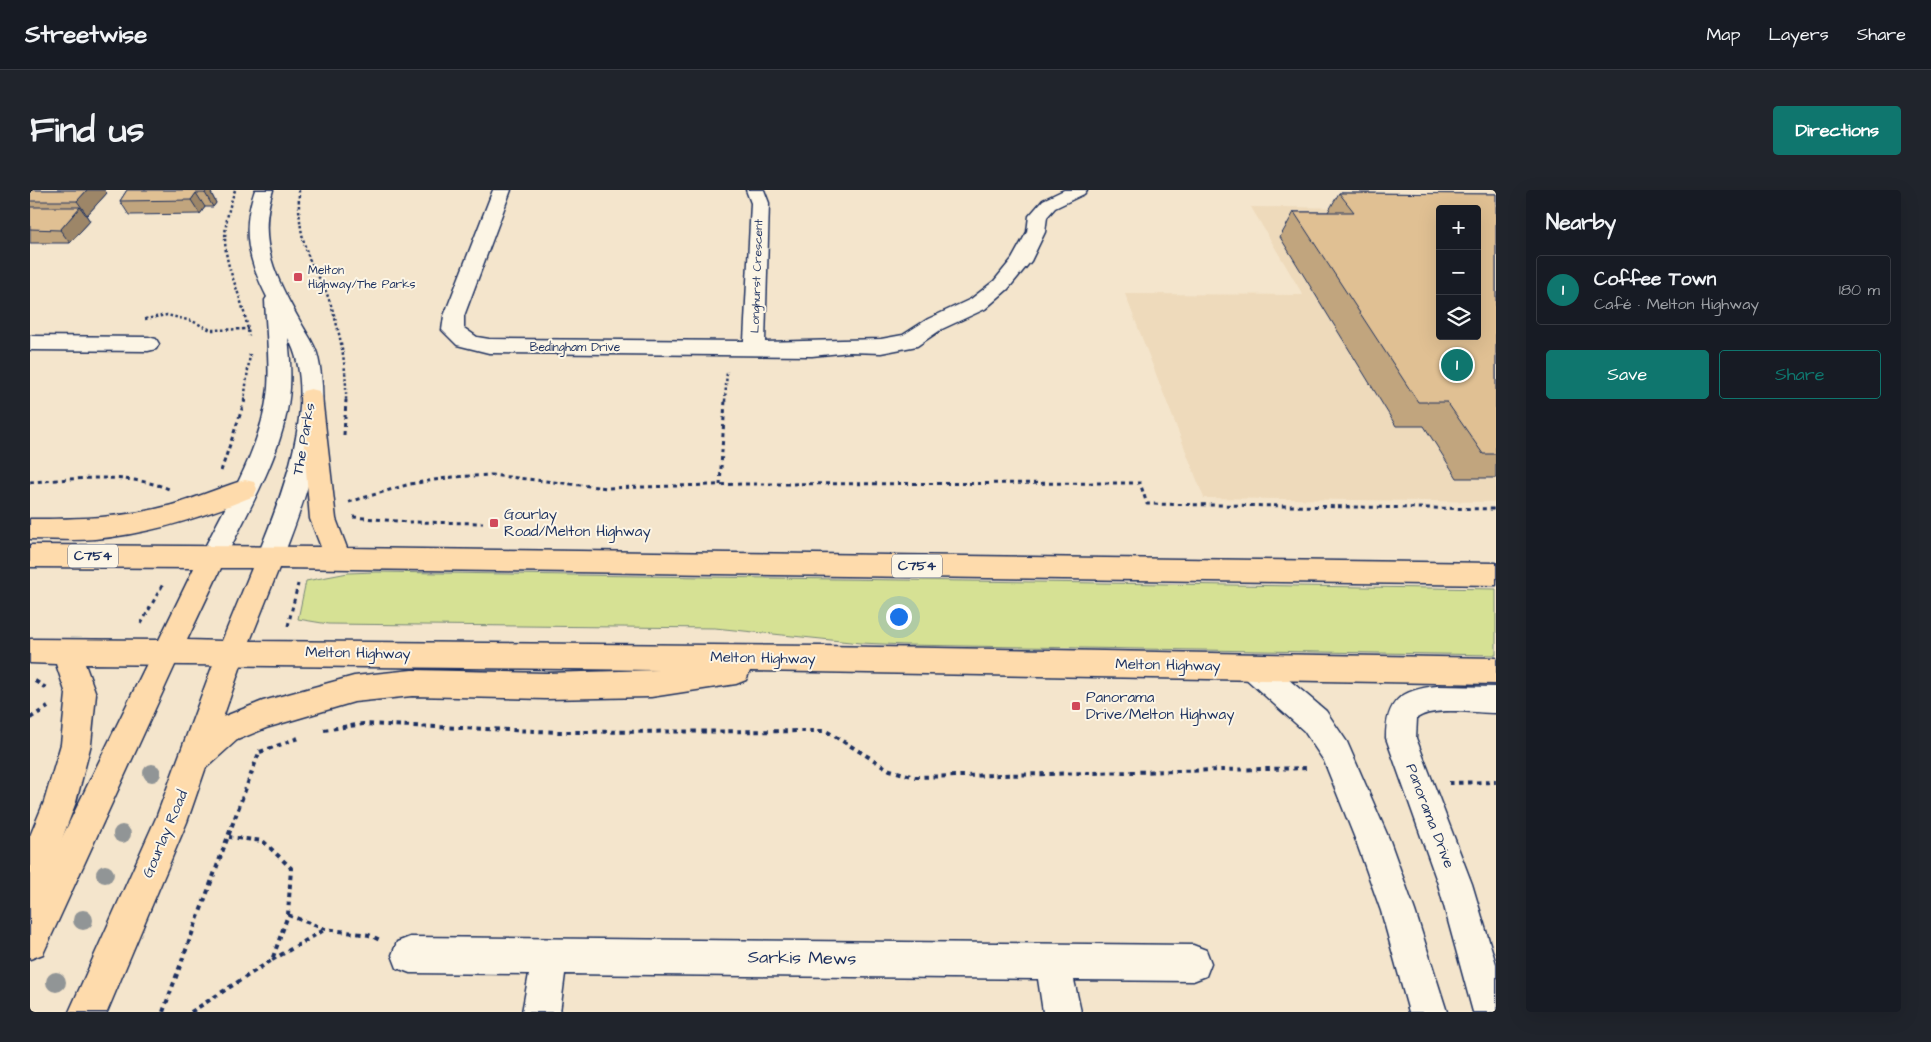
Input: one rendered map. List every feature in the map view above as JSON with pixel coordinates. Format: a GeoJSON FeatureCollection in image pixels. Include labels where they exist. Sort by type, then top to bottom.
{"type":"FeatureCollection","features":[{"type":"Feature","properties":{"kind":"main road"},"geometry":{"type":"LineString","coordinates":[[311,397],[323,519],[338,558]]}},
{"type":"Feature","properties":{"kind":"main road"},"geometry":{"type":"LineString","coordinates":[[30,529],[93,530],[144,522],[204,506],[245,489]]}},
{"type":"Feature","properties":{"kind":"main road","name":"C754"},"geometry":{"type":"LineString","coordinates":[[30,556],[270,557],[1496,574]]}},
{"type":"Feature","properties":{"kind":"main road"},"geometry":{"type":"LineString","coordinates":[[30,941],[213,557]]}},
{"type":"Feature","properties":{"kind":"main road","name":"Gourlay Road"},"geometry":{"type":"LineString","coordinates":[[88,1012],[171,822],[196,757],[232,652],[270,557]]}},
{"type":"Feature","properties":{"kind":"main road","name":"Melton Highway"},"geometry":{"type":"LineString","coordinates":[[30,651],[277,652],[820,659],[1496,672]]}},
{"type":"Feature","properties":{"kind":"main road"},"geometry":{"type":"LineString","coordinates":[[30,887],[40,852],[60,802],[76,744],[81,694],[66,651]]}},
{"type":"Feature","properties":{"kind":"main road"},"geometry":{"type":"LineString","coordinates":[[196,757],[226,730],[263,715],[324,696],[371,686],[412,683],[546,686],[651,684],[820,659]]}},
{"type":"Feature","properties":{"kind":"street","name":"The Parks"},"geometry":{"type":"LineString","coordinates":[[264,190],[258,204],[254,230],[260,257],[274,294],[307,354],[311,397],[306,442],[297,481],[286,517],[270,557]]}},
{"type":"Feature","properties":{"kind":"street","name":"Bedingham Drive"},"geometry":{"type":"LineString","coordinates":[[502,190],[454,316],[453,330],[471,344],[489,346],[812,349],[850,345],[881,346],[908,341],[935,324],[978,304],[1001,284],[1021,261],[1036,232],[1054,222],[1075,192]]}},
{"type":"Feature","properties":{"kind":"street","name":"Longhurst Crescent"},"geometry":{"type":"LineString","coordinates":[[754,348],[762,194]]}},
{"type":"Feature","properties":{"kind":"street","name":"The Parks"},"geometry":{"type":"LineString","coordinates":[[213,557],[266,442],[279,389],[274,294]]}},
{"type":"Feature","properties":{"kind":"street"},"geometry":{"type":"LineString","coordinates":[[30,343],[148,344]]}},
{"type":"Feature","properties":{"kind":"street"},"geometry":{"type":"LineString","coordinates":[[1253,667],[1315,721],[1336,752],[1373,841],[1398,911],[1428,1012]]}},
{"type":"Feature","properties":{"kind":"street","name":"Panorama Drive"},"geometry":{"type":"LineString","coordinates":[[1492,1012],[1455,884],[1401,738],[1401,722],[1406,709],[1420,701],[1496,700]]}},
{"type":"Feature","properties":{"kind":"street","name":"Sarkis Mews"},"geometry":{"type":"LineString","coordinates":[[410,955],[1193,963]]}},
{"type":"Feature","properties":{"kind":"street"},"geometry":{"type":"LineString","coordinates":[[541,1012],[550,955]]}},
{"type":"Feature","properties":{"kind":"street"},"geometry":{"type":"LineString","coordinates":[[1053,962],[1062,1012]]}},
{"type":"Feature","properties":{"kind":"path"},"geometry":{"type":"LineString","coordinates":[[235,190],[225,225],[223,248],[227,265],[243,305],[250,344]]}},
{"type":"Feature","properties":{"kind":"path"},"geometry":{"type":"LineString","coordinates":[[299,190],[298,225],[303,245],[326,290],[336,323],[348,382],[343,443]]}},
{"type":"Feature","properties":{"kind":"path"},"geometry":{"type":"LineString","coordinates":[[210,330],[248,329]]}},
{"type":"Feature","properties":{"kind":"path"},"geometry":{"type":"LineString","coordinates":[[720,485],[728,348]]}},
{"type":"Feature","properties":{"kind":"path"},"geometry":{"type":"LineString","coordinates":[[216,477],[224,464],[241,417],[250,373],[250,354]]}},
{"type":"Feature","properties":{"kind":"path"},"geometry":{"type":"LineString","coordinates":[[344,506],[369,495],[410,484],[453,477],[491,475],[607,488],[720,485],[1140,483],[1146,504],[1496,509]]}},
{"type":"Feature","properties":{"kind":"path"},"geometry":{"type":"LineString","coordinates":[[30,482],[131,481],[163,485],[175,494]]}},
{"type":"Feature","properties":{"kind":"path"},"geometry":{"type":"LineString","coordinates":[[344,516],[367,520],[400,522],[483,523]]}},
{"type":"Feature","properties":{"kind":"path"},"geometry":{"type":"LineString","coordinates":[[128,651],[178,558]]}},
{"type":"Feature","properties":{"kind":"path"},"geometry":{"type":"LineString","coordinates":[[277,652],[290,619],[300,558]]}},
{"type":"Feature","properties":{"kind":"path"},"geometry":{"type":"LineString","coordinates":[[30,680],[42,684],[48,690]]}},
{"type":"Feature","properties":{"kind":"path"},"geometry":{"type":"LineString","coordinates":[[30,718],[53,705]]}},
{"type":"Feature","properties":{"kind":"path"},"geometry":{"type":"LineString","coordinates":[[317,732],[363,724],[560,732],[826,731],[845,738],[886,769],[899,775],[914,777],[1310,768]]}},
{"type":"Feature","properties":{"kind":"path"},"geometry":{"type":"LineString","coordinates":[[260,752],[309,734]]}},
{"type":"Feature","properties":{"kind":"path"},"geometry":{"type":"LineString","coordinates":[[163,1012],[229,837],[261,745]]}},
{"type":"Feature","properties":{"kind":"path"},"geometry":{"type":"LineString","coordinates":[[1446,783],[1496,782]]}},
{"type":"Feature","properties":{"kind":"path"},"geometry":{"type":"LineString","coordinates":[[229,837],[263,841],[291,868],[288,915],[272,960]]}},
{"type":"Feature","properties":{"kind":"path"},"geometry":{"type":"LineString","coordinates":[[288,915],[325,930],[369,935],[410,955]]}},
{"type":"Feature","properties":{"kind":"path"},"geometry":{"type":"LineString","coordinates":[[191,1012],[272,960],[325,930]]}},
{"type":"Feature","properties":{"kind":"shaded area"},"geometry":{"type":"Polygon","coordinates":[[[1251,207],[1436,209],[1436,340],[1481,340],[1481,209],[1496,209],[1496,502],[1204,498],[1125,294],[1303,295],[1251,207]]]}},
{"type":"Feature","properties":{"kind":"green space"},"geometry":{"type":"Polygon","coordinates":[[[348,573],[1496,589],[1496,655],[906,645],[860,643],[715,628],[328,624],[298,619],[306,581],[348,573]]]}},
{"type":"Feature","properties":{"kind":"building"},"geometry":{"type":"Polygon","coordinates":[[[30,190],[87,190],[77,201],[30,201],[30,190]]]}},
{"type":"Feature","properties":{"kind":"building"},"geometry":{"type":"Polygon","coordinates":[[[127,190],[208,190],[205,193],[196,193],[191,200],[120,201],[127,190]]]}},
{"type":"Feature","properties":{"kind":"building"},"geometry":{"type":"Polygon","coordinates":[[[1339,193],[1496,194],[1496,454],[1483,454],[1447,402],[1418,402],[1294,212],[1354,212],[1339,193]]]}},
{"type":"Feature","properties":{"kind":"building"},"geometry":{"type":"Polygon","coordinates":[[[30,207],[80,207],[60,230],[30,229],[30,207]]]}},
{"type":"Feature","properties":{"kind":"place","name":"Melton Highway/The Parks"},"geometry":{"type":"Point","coordinates":[298,277]}},
{"type":"Feature","properties":{"kind":"place","name":"Coffee Town"},"geometry":{"type":"Point","coordinates":[1457,365]}},
{"type":"Feature","properties":{"kind":"place","name":"Gourlay Road/Melton Highway"},"geometry":{"type":"Point","coordinates":[494,523]}},
{"type":"Feature","properties":{"kind":"place","name":"Panorama Drive/Melton Highway"},"geometry":{"type":"Point","coordinates":[1076,706]}}]}
